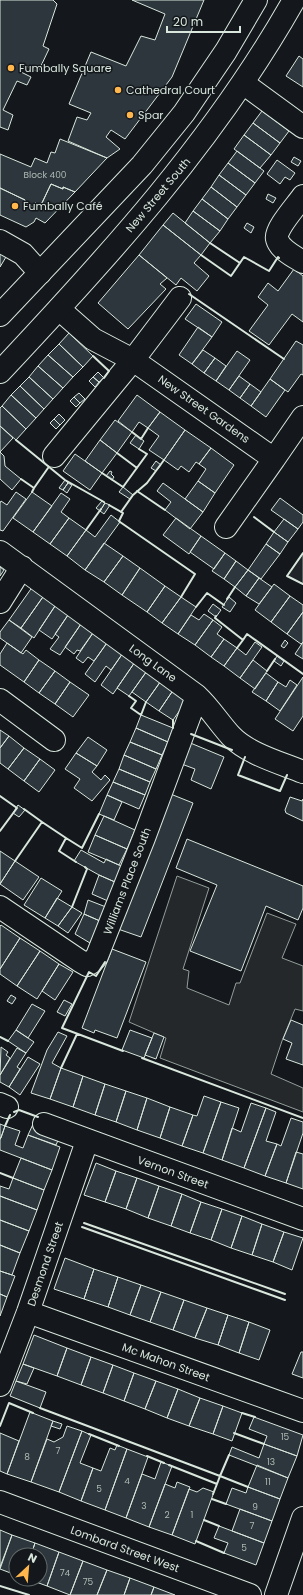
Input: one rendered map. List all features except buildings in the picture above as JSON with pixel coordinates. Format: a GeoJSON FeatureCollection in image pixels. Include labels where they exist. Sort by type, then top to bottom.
{"type":"FeatureCollection","features":[{"type":"Feature","properties":{"kind":"street"},"geometry":{"type":"LineString","coordinates":[[0,315],[142,165],[184,113],[226,51],[256,0]]}},
{"type":"Feature","properties":{"kind":"street","name":"New Street South"},"geometry":{"type":"LineString","coordinates":[[0,372],[59,309],[182,167],[243,83],[275,34],[294,0]]}},
{"type":"Feature","properties":{"kind":"street"},"geometry":{"type":"LineString","coordinates":[[243,83],[303,127]]}},
{"type":"Feature","properties":{"kind":"street"},"geometry":{"type":"LineString","coordinates":[[303,196],[281,226],[277,234],[277,240],[283,248],[303,262]]}},
{"type":"Feature","properties":{"kind":"street"},"geometry":{"type":"LineString","coordinates":[[0,241],[23,254],[40,273]]}},
{"type":"Feature","properties":{"kind":"street"},"geometry":{"type":"LineString","coordinates":[[54,456],[133,360],[180,298]]}},
{"type":"Feature","properties":{"kind":"street","name":"New Street Gardens"},"geometry":{"type":"LineString","coordinates":[[59,309],[93,340],[133,360],[274,459]]}},
{"type":"Feature","properties":{"kind":"street"},"geometry":{"type":"LineString","coordinates":[[226,527],[303,417]]}},
{"type":"Feature","properties":{"kind":"street","name":"Long Lane"},"geometry":{"type":"LineString","coordinates":[[0,552],[197,696],[211,709],[232,736],[245,747],[303,772]]}},
{"type":"Feature","properties":{"kind":"street"},"geometry":{"type":"LineString","coordinates":[[0,602],[22,567]]}},
{"type":"Feature","properties":{"kind":"street","name":"Williams Place South"},"geometry":{"type":"LineString","coordinates":[[0,907],[80,961],[87,964],[92,962],[97,956],[197,696]]}},
{"type":"Feature","properties":{"kind":"street"},"geometry":{"type":"LineString","coordinates":[[0,700],[54,740]]}},
{"type":"Feature","properties":{"kind":"street","name":"Vernon Street"},"geometry":{"type":"LineString","coordinates":[[44,1124],[303,1219]]}},
{"type":"Feature","properties":{"kind":"street","name":"Desmond Street"},"geometry":{"type":"LineString","coordinates":[[0,1386],[28,1312],[87,1141]]}},
{"type":"Feature","properties":{"kind":"street","name":"Mc Mahon Street"},"geometry":{"type":"LineString","coordinates":[[28,1312],[303,1411]]}},
{"type":"Feature","properties":{"kind":"street","name":"Lombard Street West"},"geometry":{"type":"LineString","coordinates":[[0,1502],[250,1595]]}},
{"type":"Feature","properties":{"kind":"street"},"geometry":{"type":"LineString","coordinates":[[276,1595],[303,1518]]}},
{"type":"Feature","properties":{"kind":"shaded area"},"geometry":{"type":"Polygon","coordinates":[[[303,553],[303,584],[287,576],[303,553]]]}},
{"type":"Feature","properties":{"kind":"shaded area"},"geometry":{"type":"Polygon","coordinates":[[[177,876],[209,888],[183,969],[189,971],[187,988],[229,1005],[236,983],[240,983],[267,913],[296,924],[282,958],[303,966],[303,1011],[295,1009],[271,1074],[303,1088],[303,1112],[160,1058],[166,1038],[129,1022],[177,876]]]}},
{"type":"Feature","properties":{"kind":"wall"},"geometry":{"type":"LineString","coordinates":[[210,243],[240,263]]}},
{"type":"Feature","properties":{"kind":"wall"},"geometry":{"type":"LineString","coordinates":[[201,255],[231,276],[244,257],[269,271],[278,257],[279,258]]}},
{"type":"Feature","properties":{"kind":"wall"},"geometry":{"type":"LineString","coordinates":[[189,294],[284,359]]}},
{"type":"Feature","properties":{"kind":"wall"},"geometry":{"type":"LineString","coordinates":[[93,356],[109,371],[104,378]]}},
{"type":"Feature","properties":{"kind":"wall"},"geometry":{"type":"LineString","coordinates":[[132,432],[141,439],[148,428]]}},
{"type":"Feature","properties":{"kind":"wall"},"geometry":{"type":"LineString","coordinates":[[16,440],[65,480],[104,502]]}},
{"type":"Feature","properties":{"kind":"wall"},"geometry":{"type":"LineString","coordinates":[[102,473],[123,487],[147,454],[139,449]]}},
{"type":"Feature","properties":{"kind":"wall"},"geometry":{"type":"LineString","coordinates":[[117,453],[137,468]]}},
{"type":"Feature","properties":{"kind":"wall"},"geometry":{"type":"LineString","coordinates":[[121,512],[133,495],[147,483],[164,460]]}},
{"type":"Feature","properties":{"kind":"wall"},"geometry":{"type":"LineString","coordinates":[[34,488],[48,468]]}},
{"type":"Feature","properties":{"kind":"wall"},"geometry":{"type":"LineString","coordinates":[[21,479],[34,488],[32,492]]}},
{"type":"Feature","properties":{"kind":"wall"},"geometry":{"type":"LineString","coordinates":[[137,491],[165,510]]}},
{"type":"Feature","properties":{"kind":"wall"},"geometry":{"type":"LineString","coordinates":[[109,505],[123,513],[119,521],[120,522]]}},
{"type":"Feature","properties":{"kind":"wall"},"geometry":{"type":"LineString","coordinates":[[86,530],[101,509]]}},
{"type":"Feature","properties":{"kind":"wall"},"geometry":{"type":"LineString","coordinates":[[254,517],[274,532]]}},
{"type":"Feature","properties":{"kind":"wall"},"geometry":{"type":"LineString","coordinates":[[120,522],[195,574],[181,597]]}},
{"type":"Feature","properties":{"kind":"wall"},"geometry":{"type":"LineString","coordinates":[[303,553],[287,576],[303,584]]}},
{"type":"Feature","properties":{"kind":"wall"},"geometry":{"type":"LineString","coordinates":[[227,599],[235,587]]}},
{"type":"Feature","properties":{"kind":"wall"},"geometry":{"type":"LineString","coordinates":[[196,607],[207,593],[224,605]]}},
{"type":"Feature","properties":{"kind":"wall"},"geometry":{"type":"LineString","coordinates":[[216,616],[215,618],[243,640],[247,634],[303,674]]}},
{"type":"Feature","properties":{"kind":"wall"},"geometry":{"type":"LineString","coordinates":[[237,648],[243,640]]}},
{"type":"Feature","properties":{"kind":"wall"},"geometry":{"type":"LineString","coordinates":[[267,671],[275,659]]}},
{"type":"Feature","properties":{"kind":"wall"},"geometry":{"type":"LineString","coordinates":[[129,696],[136,701],[131,708],[141,715],[146,702]]}},
{"type":"Feature","properties":{"kind":"wall"},"geometry":{"type":"LineString","coordinates":[[173,720],[173,728]]}},
{"type":"Feature","properties":{"kind":"wall"},"geometry":{"type":"LineString","coordinates":[[191,734],[232,750]]}},
{"type":"Feature","properties":{"kind":"wall"},"geometry":{"type":"LineString","coordinates":[[245,757],[238,775],[280,791],[287,775]]}},
{"type":"Feature","properties":{"kind":"wall"},"geometry":{"type":"LineString","coordinates":[[0,796],[17,808],[0,831]]}},
{"type":"Feature","properties":{"kind":"wall"},"geometry":{"type":"LineString","coordinates":[[15,861],[42,822],[24,809]]}},
{"type":"Feature","properties":{"kind":"wall"},"geometry":{"type":"LineString","coordinates":[[66,838],[82,848],[99,814]]}},
{"type":"Feature","properties":{"kind":"wall"},"geometry":{"type":"LineString","coordinates":[[42,822],[66,838],[59,851],[76,862]]}},
{"type":"Feature","properties":{"kind":"wall"},"geometry":{"type":"LineString","coordinates":[[72,907],[87,869],[85,867]]}},
{"type":"Feature","properties":{"kind":"wall"},"geometry":{"type":"LineString","coordinates":[[105,962],[96,976],[89,972],[62,1028],[123,1051]]}},
{"type":"Feature","properties":{"kind":"wall"},"geometry":{"type":"LineString","coordinates":[[61,1068],[77,1034]]}},
{"type":"Feature","properties":{"kind":"wall"},"geometry":{"type":"LineString","coordinates":[[0,1037],[8,1041]]}},
{"type":"Feature","properties":{"kind":"wall"},"geometry":{"type":"LineString","coordinates":[[142,1058],[303,1118]]}},
{"type":"Feature","properties":{"kind":"wall"},"geometry":{"type":"LineString","coordinates":[[14,1112],[19,1110],[38,1117]]}},
{"type":"Feature","properties":{"kind":"wall"},"geometry":{"type":"LineString","coordinates":[[5,1126],[10,1115]]}},
{"type":"Feature","properties":{"kind":"wall"},"geometry":{"type":"LineString","coordinates":[[0,1173],[13,1178]]}},
{"type":"Feature","properties":{"kind":"wall"},"geometry":{"type":"LineString","coordinates":[[84,1223],[285,1294]]}},
{"type":"Feature","properties":{"kind":"wall"},"geometry":{"type":"LineString","coordinates":[[82,1227],[285,1300]]}},
{"type":"Feature","properties":{"kind":"wall"},"geometry":{"type":"LineString","coordinates":[[0,1426],[9,1403],[33,1413]]}},
{"type":"Feature","properties":{"kind":"wall"},"geometry":{"type":"LineString","coordinates":[[40,1408],[220,1476],[229,1455]]}},
{"type":"Feature","properties":{"kind":"wall"},"geometry":{"type":"LineString","coordinates":[[242,1413],[255,1417]]}},
{"type":"Feature","properties":{"kind":"wall"},"geometry":{"type":"LineString","coordinates":[[234,1433],[264,1444]]}},
{"type":"Feature","properties":{"kind":"wall"},"geometry":{"type":"LineString","coordinates":[[89,1434],[119,1446]]}},
{"type":"Feature","properties":{"kind":"wall"},"geometry":{"type":"LineString","coordinates":[[147,1456],[164,1463]]}},
{"type":"Feature","properties":{"kind":"wall"},"geometry":{"type":"LineString","coordinates":[[169,1465],[217,1484],[213,1494]]}},
{"type":"Feature","properties":{"kind":"wall"},"geometry":{"type":"LineString","coordinates":[[217,1484],[220,1476],[248,1487]]}},
{"type":"Feature","properties":{"kind":"wall"},"geometry":{"type":"LineString","coordinates":[[212,1499],[226,1504]]}},
{"type":"Feature","properties":{"kind":"wall"},"geometry":{"type":"LineString","coordinates":[[204,1520],[219,1526]]}},
{"type":"Feature","properties":{"kind":"wall"},"geometry":{"type":"LineString","coordinates":[[196,1541],[224,1553]]}},
{"type":"Feature","properties":{"kind":"wall"},"geometry":{"type":"LineString","coordinates":[[0,1586],[29,1595]]}},
{"type":"Feature","properties":{"kind":"place","name":"Fumbally Square"},"geometry":{"type":"Point","coordinates":[11,68]}},
{"type":"Feature","properties":{"kind":"place","name":"Cathedral Court"},"geometry":{"type":"Point","coordinates":[118,90]}},
{"type":"Feature","properties":{"kind":"place","name":"Spar"},"geometry":{"type":"Point","coordinates":[130,115]}},
{"type":"Feature","properties":{"kind":"place","name":"Fumbally Café"},"geometry":{"type":"Point","coordinates":[15,206]}}]}
